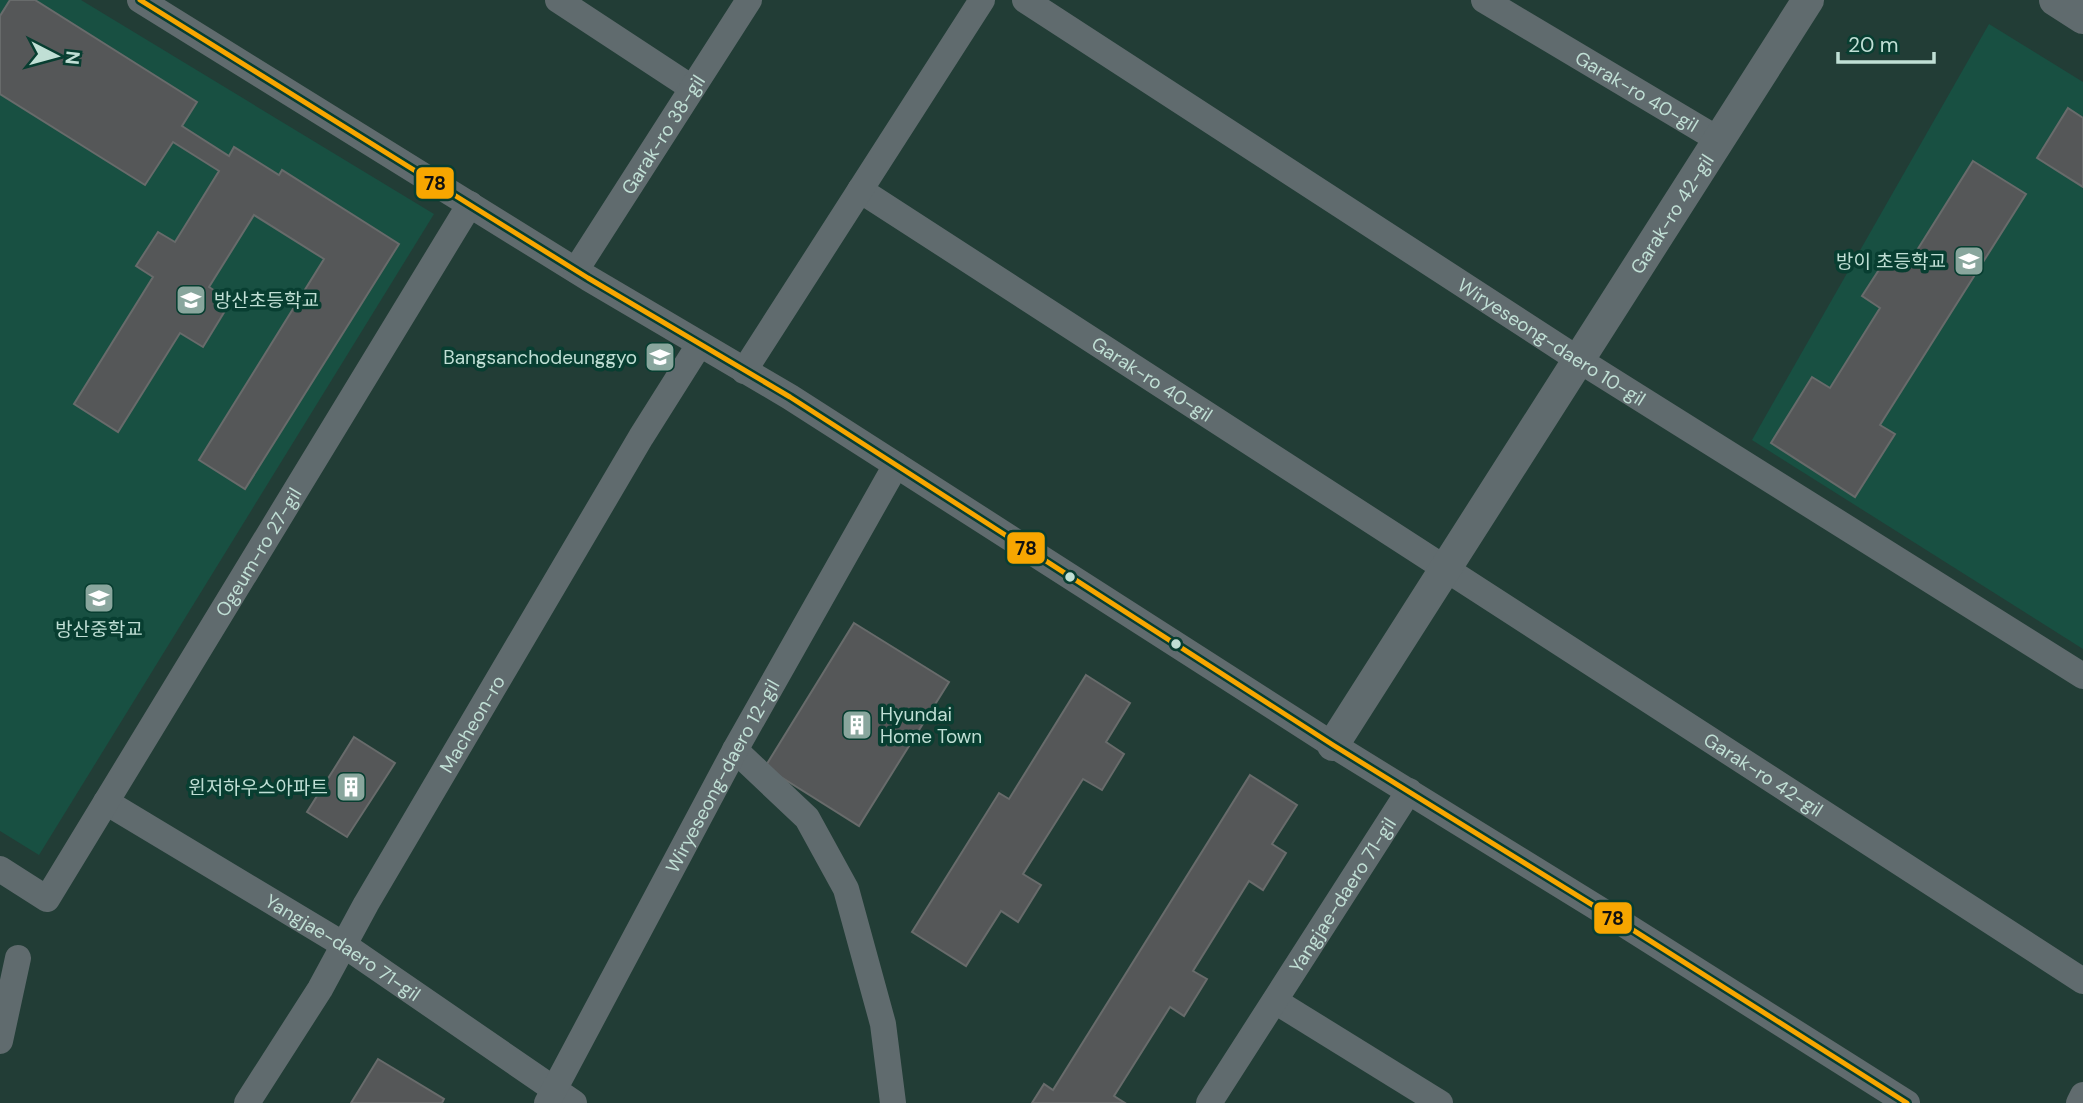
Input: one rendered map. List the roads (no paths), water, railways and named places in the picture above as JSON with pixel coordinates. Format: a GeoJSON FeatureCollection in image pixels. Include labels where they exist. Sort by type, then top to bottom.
{"type":"FeatureCollection","features":[{"type":"Feature","properties":{"kind":"street"},"geometry":{"type":"LineString","coordinates":[[140,0],[576,270],[790,397],[1333,745],[1907,1103]]}},
{"type":"Feature","properties":{"kind":"street"},"geometry":{"type":"LineString","coordinates":[[558,0],[692,88]]}},
{"type":"Feature","properties":{"kind":"street","name":"Garak-ro 38-gil"},"geometry":{"type":"LineString","coordinates":[[576,270],[749,0]]}},
{"type":"Feature","properties":{"kind":"street"},"geometry":{"type":"LineString","coordinates":[[744,371],[982,0]]}},
{"type":"Feature","properties":{"kind":"street","name":"Wiryeseong-daero 10-gil"},"geometry":{"type":"LineString","coordinates":[[1025,0],[1579,360],[2083,676]]}},
{"type":"Feature","properties":{"kind":"street","name":"Garak-ro 40-gil"},"geometry":{"type":"LineString","coordinates":[[1484,0],[1719,140]]}},
{"type":"Feature","properties":{"kind":"street","name":"Garak-ro 42-gil"},"geometry":{"type":"LineString","coordinates":[[1333,745],[1808,0]]}},
{"type":"Feature","properties":{"kind":"street"},"geometry":{"type":"LineString","coordinates":[[2055,0],[2083,18]]}},
{"type":"Feature","properties":{"kind":"street","name":"Garak-ro 40-gil"},"geometry":{"type":"LineString","coordinates":[[860,190],[1445,570]]}},
{"type":"Feature","properties":{"kind":"street","name":"Ogeum-ro 27-gil"},"geometry":{"type":"LineString","coordinates":[[0,869],[47,899],[470,204]]}},
{"type":"Feature","properties":{"kind":"street","name":"Macheon-ro"},"geometry":{"type":"LineString","coordinates":[[247,1103],[320,989],[634,449],[699,345]]}},
{"type":"Feature","properties":{"kind":"street","name":"Wiryeseong-daero 12-gil"},"geometry":{"type":"LineString","coordinates":[[558,1098],[734,750],[895,465]]}},
{"type":"Feature","properties":{"kind":"street","name":"Garak-ro 42-gil"},"geometry":{"type":"LineString","coordinates":[[1445,570],[2083,981]]}},
{"type":"Feature","properties":{"kind":"street"},"geometry":{"type":"LineString","coordinates":[[734,750],[807,818],[846,889],[883,1024],[893,1103]]}},
{"type":"Feature","properties":{"kind":"street","name":"Yangjae-daero 71-gil"},"geometry":{"type":"LineString","coordinates":[[1209,1103],[1409,791]]}},
{"type":"Feature","properties":{"kind":"street","name":"Yangjae-daero 71-gil"},"geometry":{"type":"LineString","coordinates":[[106,802],[344,945],[558,1098]]}},
{"type":"Feature","properties":{"kind":"street"},"geometry":{"type":"LineString","coordinates":[[0,1041],[18,958]]}},
{"type":"Feature","properties":{"kind":"street"},"geometry":{"type":"LineString","coordinates":[[1275,1001],[1440,1103]]}},
{"type":"Feature","properties":{"kind":"street"},"geometry":{"type":"LineString","coordinates":[[2078,1103],[2083,1095]]}},
{"type":"Feature","properties":{"kind":"place","name":"방이 초등학교"},"geometry":{"type":"Point","coordinates":[1969,261]}},
{"type":"Feature","properties":{"kind":"place","name":"방산초등학교"},"geometry":{"type":"Point","coordinates":[191,300]}},
{"type":"Feature","properties":{"kind":"place","name":"Bangsanchodeunggyo"},"geometry":{"type":"Point","coordinates":[660,357]}},
{"type":"Feature","properties":{"kind":"place","name":"방산중학교"},"geometry":{"type":"Point","coordinates":[99,598]}},
{"type":"Feature","properties":{"kind":"place","name":"Hyundai Home Town"},"geometry":{"type":"Point","coordinates":[857,725]}},
{"type":"Feature","properties":{"kind":"place","name":"윈저하우스아파트"},"geometry":{"type":"Point","coordinates":[351,787]}}]}
